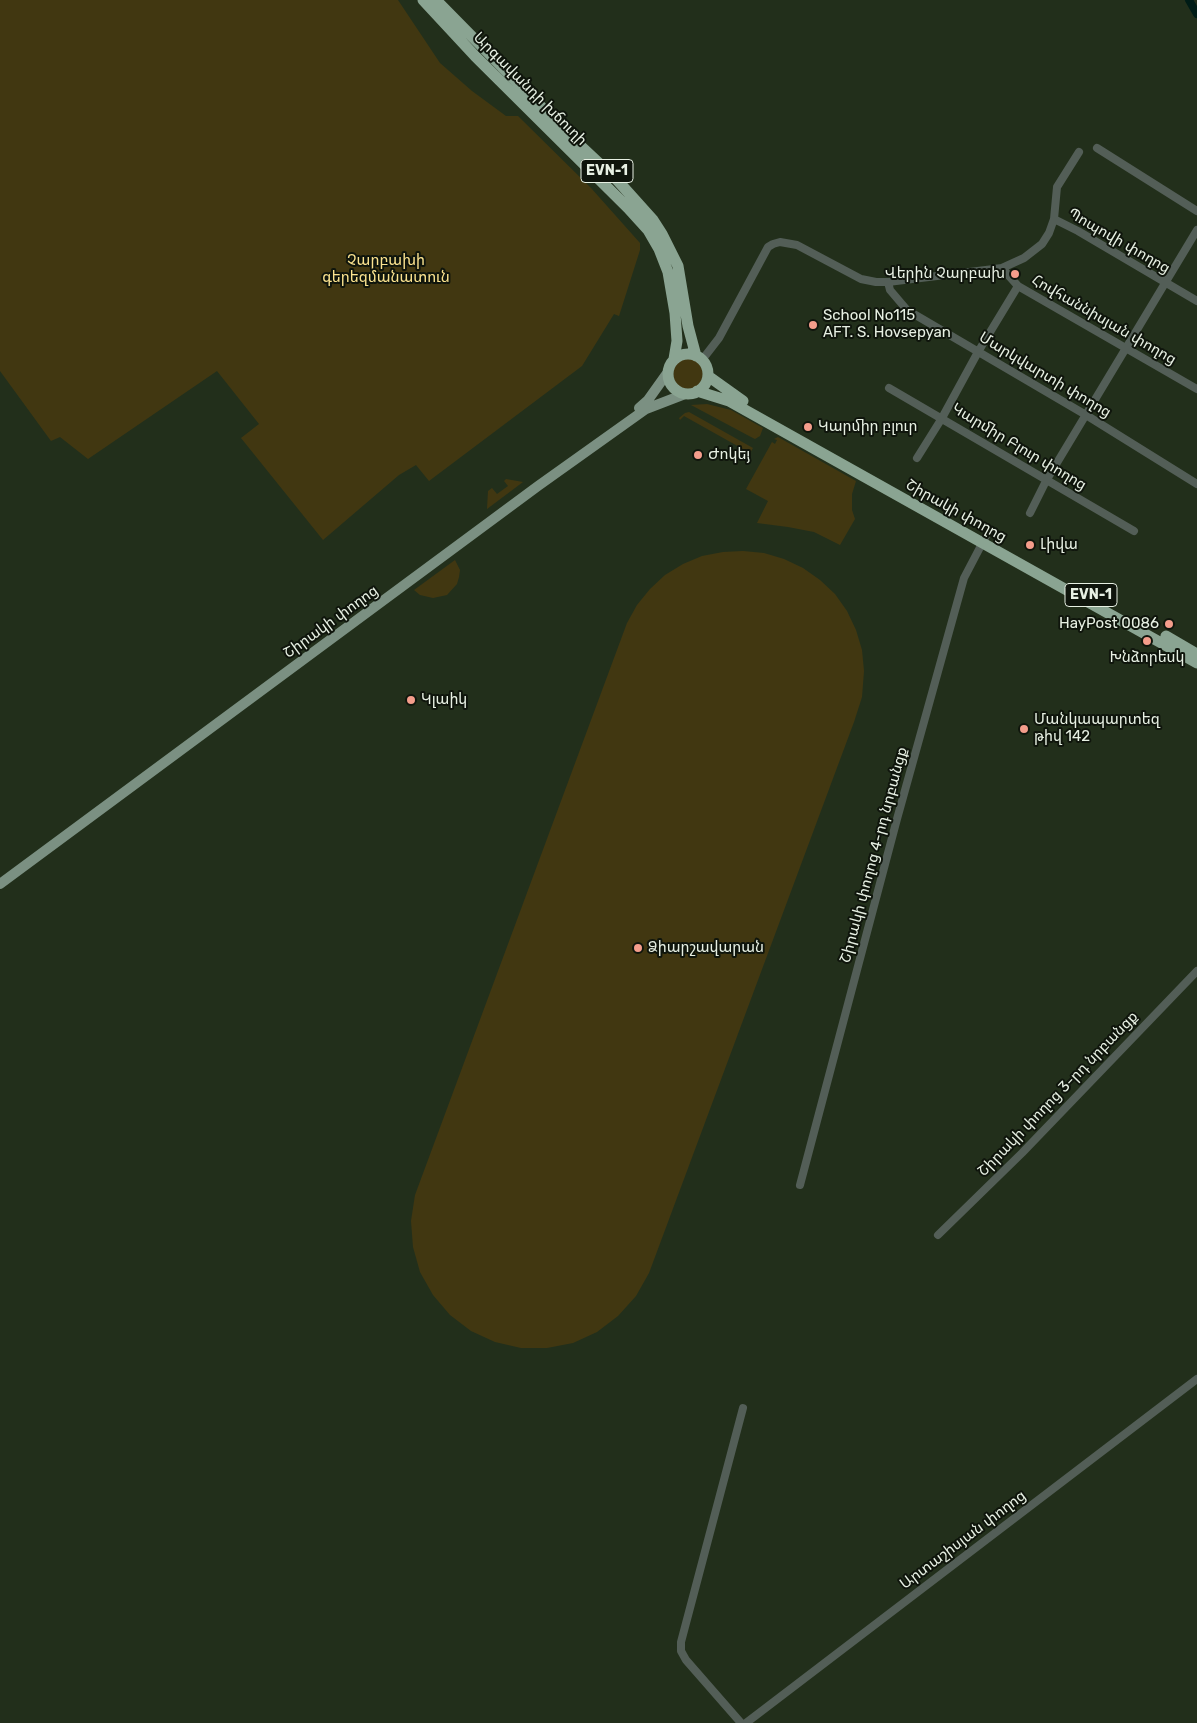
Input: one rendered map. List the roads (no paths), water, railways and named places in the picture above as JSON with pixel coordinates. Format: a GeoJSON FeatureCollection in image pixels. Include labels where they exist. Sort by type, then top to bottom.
{"type":"FeatureCollection","features":[{"type":"Feature","properties":{"kind":"highway","name":"Արգավանդի խճուղի"},"geometry":{"type":"LineString","coordinates":[[423,0],[475,56],[628,208],[651,235],[664,260],[673,295],[676,341],[674,359]]}},
{"type":"Feature","properties":{"kind":"highway","name":"Արգավանդի խճուղի"},"geometry":{"type":"LineString","coordinates":[[436,0],[570,136],[618,181],[653,220],[678,266],[688,326],[699,358]]}},
{"type":"Feature","properties":{"kind":"highway"},"geometry":{"type":"LineString","coordinates":[[674,359],[685,354],[699,358]]}},
{"type":"Feature","properties":{"kind":"highway","name":"EVN-1"},"geometry":{"type":"LineString","coordinates":[[699,358],[707,368],[708,376]]}},
{"type":"Feature","properties":{"kind":"highway","name":"Շիրակի փողոց"},"geometry":{"type":"LineString","coordinates":[[668,372],[670,364],[674,359]]}},
{"type":"Feature","properties":{"kind":"highway"},"geometry":{"type":"LineString","coordinates":[[668,372],[673,388],[684,394]]}},
{"type":"Feature","properties":{"kind":"highway"},"geometry":{"type":"LineString","coordinates":[[697,391],[706,383],[708,376]]}},
{"type":"Feature","properties":{"kind":"highway","name":"Շիրակի փողոց"},"geometry":{"type":"LineString","coordinates":[[708,376],[733,395],[1197,663]]}},
{"type":"Feature","properties":{"kind":"highway","name":"Շիրակի փողոց"},"geometry":{"type":"LineString","coordinates":[[684,394],[697,391],[729,401],[1197,654]]}},
{"type":"Feature","properties":{"kind":"main road","name":"Շիրակի փողոց"},"geometry":{"type":"LineString","coordinates":[[0,878],[211,725],[643,405],[668,372]]}},
{"type":"Feature","properties":{"kind":"main road","name":"Շիրակի փողոց"},"geometry":{"type":"LineString","coordinates":[[0,884],[392,596],[531,491],[652,405],[684,394]]}},
{"type":"Feature","properties":{"kind":"street"},"geometry":{"type":"LineString","coordinates":[[1098,148],[1197,211]]}},
{"type":"Feature","properties":{"kind":"street"},"geometry":{"type":"LineString","coordinates":[[699,358],[719,338],[768,246],[773,244],[780,242],[797,245],[862,279],[888,282],[1002,268],[1024,258],[1042,244],[1049,234],[1054,219],[1057,187],[1079,152]]}},
{"type":"Feature","properties":{"kind":"street","name":"Պոպովի փողոց"},"geometry":{"type":"LineString","coordinates":[[1054,219],[1092,238],[1197,301]]}},
{"type":"Feature","properties":{"kind":"street"},"geometry":{"type":"LineString","coordinates":[[1030,513],[1046,481],[1197,230]]}},
{"type":"Feature","properties":{"kind":"street","name":"Հովհաննիսյան փողոց"},"geometry":{"type":"LineString","coordinates":[[1002,268],[1018,286],[1197,390]]}},
{"type":"Feature","properties":{"kind":"street","name":"Մարկվարտի փողոց"},"geometry":{"type":"LineString","coordinates":[[888,282],[890,290],[907,310],[1086,415],[1197,484]]}},
{"type":"Feature","properties":{"kind":"street"},"geometry":{"type":"LineString","coordinates":[[918,458],[1018,286]]}},
{"type":"Feature","properties":{"kind":"street","name":"Կարմիր Բլուր փողոց"},"geometry":{"type":"LineString","coordinates":[[889,388],[1134,531]]}},
{"type":"Feature","properties":{"kind":"street","name":"Շիրակի փողոց 4-րդ նրբանցք"},"geometry":{"type":"LineString","coordinates":[[800,1185],[897,819],[964,578],[984,539]]}},
{"type":"Feature","properties":{"kind":"street","name":"Շիրակի փողոց 3-րդ նրբանցք"},"geometry":{"type":"LineString","coordinates":[[938,1235],[1022,1153],[1197,971]]}},
{"type":"Feature","properties":{"kind":"street","name":"Արտաշիսյան փողոց"},"geometry":{"type":"LineString","coordinates":[[746,1723],[1197,1379]]}},
{"type":"Feature","properties":{"kind":"street"},"geometry":{"type":"LineString","coordinates":[[741,1723],[686,1660],[681,1651],[681,1642],[743,1408]]}},
{"type":"Feature","properties":{"kind":"waterway"},"geometry":{"type":"LineString","coordinates":[[1189,0],[1197,14]]}},
{"type":"Feature","properties":{"kind":"place","name":"Վերին Չարբախ"},"geometry":{"type":"Point","coordinates":[1015,274]}},
{"type":"Feature","properties":{"kind":"place","name":"School No115 AFT. S. Hovsepyan"},"geometry":{"type":"Point","coordinates":[813,325]}},
{"type":"Feature","properties":{"kind":"place","name":"Կարմիր բլուր"},"geometry":{"type":"Point","coordinates":[808,427]}},
{"type":"Feature","properties":{"kind":"place","name":"Ժոկեյ"},"geometry":{"type":"Point","coordinates":[698,455]}},
{"type":"Feature","properties":{"kind":"place","name":"Լիվա"},"geometry":{"type":"Point","coordinates":[1030,545]}},
{"type":"Feature","properties":{"kind":"place","name":"HayPost 0086"},"geometry":{"type":"Point","coordinates":[1169,624]}},
{"type":"Feature","properties":{"kind":"place","name":"Խնձորեսկ"},"geometry":{"type":"Point","coordinates":[1147,641]}},
{"type":"Feature","properties":{"kind":"place","name":"Կլաիկ"},"geometry":{"type":"Point","coordinates":[411,700]}},
{"type":"Feature","properties":{"kind":"place","name":"Մանկապարտեզ թիվ 142"},"geometry":{"type":"Point","coordinates":[1024,729]}},
{"type":"Feature","properties":{"kind":"place","name":"Ձիարշավարան"},"geometry":{"type":"Point","coordinates":[638,948]}},
{"type":"Feature","properties":{"kind":"park label","name":"Չարբախի գերեզմանատուն"},"geometry":{"type":"Point","coordinates":[386,270]}}]}
